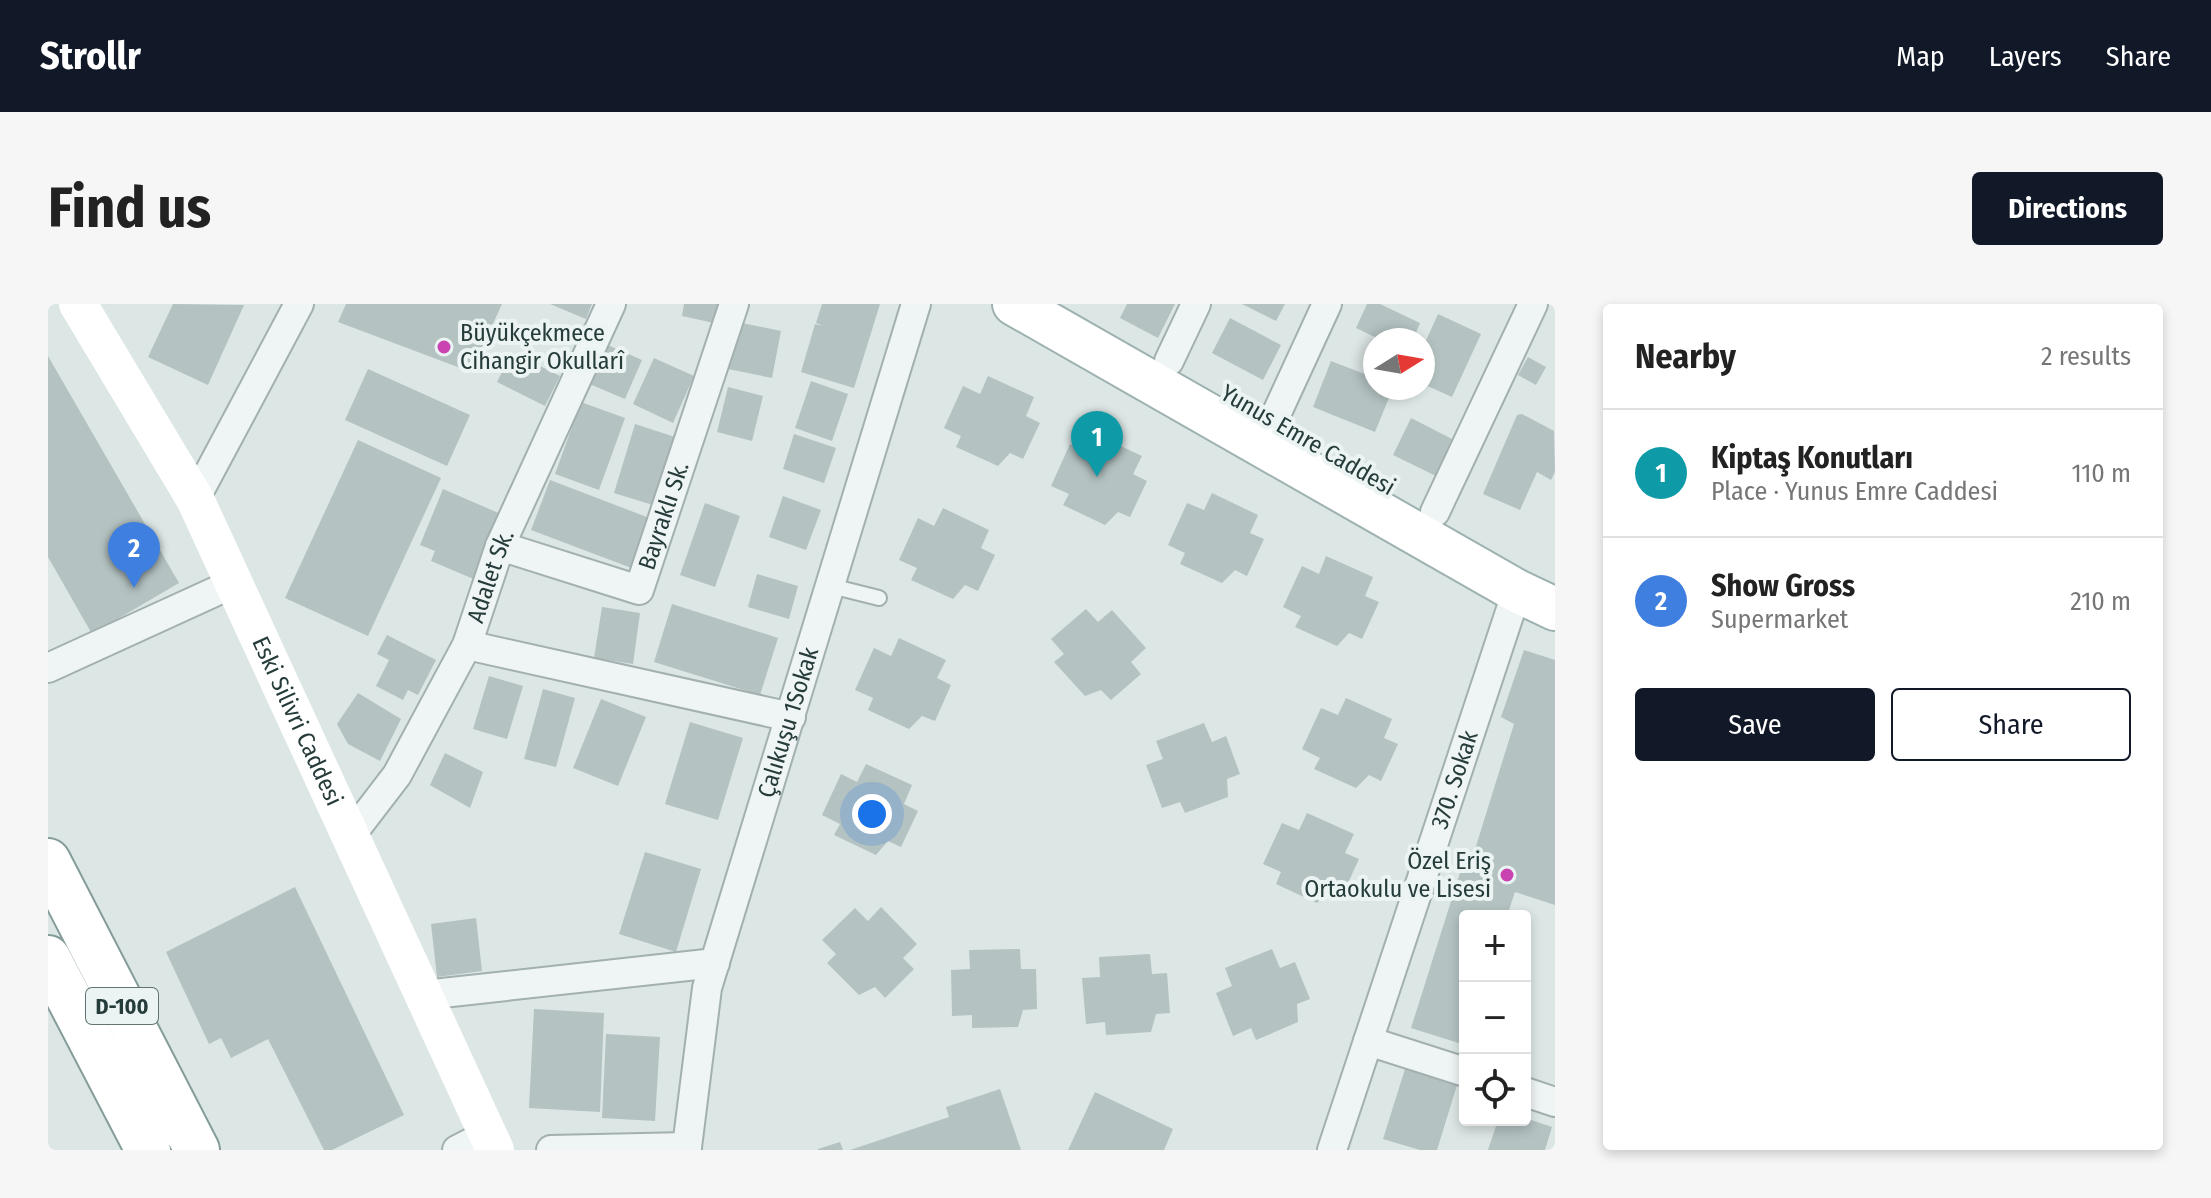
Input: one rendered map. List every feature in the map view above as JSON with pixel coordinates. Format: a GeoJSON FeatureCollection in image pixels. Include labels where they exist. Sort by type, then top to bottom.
{"type":"FeatureCollection","features":[{"type":"Feature","properties":{"kind":"highway","name":"D-100"},"geometry":{"type":"LineString","coordinates":[[48,861],[197,1150]]}},
{"type":"Feature","properties":{"kind":"highway","name":"D-100"},"geometry":{"type":"LineString","coordinates":[[52,968],[148,1150]]}},
{"type":"Feature","properties":{"kind":"main road","name":"Eski Silivri Caddesi"},"geometry":{"type":"LineString","coordinates":[[78,304],[195,499],[424,995],[480,1145]]}},
{"type":"Feature","properties":{"kind":"main road"},"geometry":{"type":"LineString","coordinates":[[1014,304],[1536,586],[1555,609]]}},
{"type":"Feature","properties":{"kind":"main road","name":"Yunus Emre Caddesi"},"geometry":{"type":"LineString","coordinates":[[1059,304],[1274,419],[1435,512],[1536,586]]}},
{"type":"Feature","properties":{"kind":"street"},"geometry":{"type":"LineString","coordinates":[[195,499],[299,304]]}},
{"type":"Feature","properties":{"kind":"street","name":"Adalet Sk."},"geometry":{"type":"LineString","coordinates":[[351,835],[397,775],[467,645],[500,546],[611,304]]}},
{"type":"Feature","properties":{"kind":"street","name":"Bayraklı Sk."},"geometry":{"type":"LineString","coordinates":[[500,546],[639,590],[734,304]]}},
{"type":"Feature","properties":{"kind":"street","name":"Çalıkuşu 1Sokak"},"geometry":{"type":"LineString","coordinates":[[688,1149],[707,988],[916,304]]}},
{"type":"Feature","properties":{"kind":"street"},"geometry":{"type":"LineString","coordinates":[[1169,361],[1196,304]]}},
{"type":"Feature","properties":{"kind":"street"},"geometry":{"type":"LineString","coordinates":[[1274,419],[1327,304]]}},
{"type":"Feature","properties":{"kind":"street"},"geometry":{"type":"LineString","coordinates":[[1435,512],[1533,304]]}},
{"type":"Feature","properties":{"kind":"street"},"geometry":{"type":"LineString","coordinates":[[48,668],[234,583]]}},
{"type":"Feature","properties":{"kind":"street","name":"370. Sokak"},"geometry":{"type":"LineString","coordinates":[[1332,1150],[1368,1041],[1536,586]]}},
{"type":"Feature","properties":{"kind":"street"},"geometry":{"type":"LineString","coordinates":[[467,645],[791,717]]}},
{"type":"Feature","properties":{"kind":"street"},"geometry":{"type":"LineString","coordinates":[[424,995],[715,963]]}},
{"type":"Feature","properties":{"kind":"street"},"geometry":{"type":"LineString","coordinates":[[1368,1041],[1459,1070]]}},
{"type":"Feature","properties":{"kind":"street"},"geometry":{"type":"LineString","coordinates":[[1531,1094],[1555,1102]]}},
{"type":"Feature","properties":{"kind":"street"},"geometry":{"type":"LineString","coordinates":[[551,1150],[688,1149]]}},
{"type":"Feature","properties":{"kind":"lane"},"geometry":{"type":"LineString","coordinates":[[831,586],[879,598]]}},
{"type":"Feature","properties":{"kind":"building"},"geometry":{"type":"Polygon","coordinates":[[[173,304],[244,305],[208,385],[148,357],[173,304]]]}},
{"type":"Feature","properties":{"kind":"building","name":"Büyükçekmece Cihangir Okullarî"},"geometry":{"type":"Polygon","coordinates":[[[346,304],[502,304],[471,372],[338,322],[346,304]]]}},
{"type":"Feature","properties":{"kind":"building"},"geometry":{"type":"Polygon","coordinates":[[[550,304],[592,304],[586,319],[550,304]]]}},
{"type":"Feature","properties":{"kind":"building"},"geometry":{"type":"Polygon","coordinates":[[[684,304],[718,304],[714,323],[682,316],[684,304]]]}},
{"type":"Feature","properties":{"kind":"building"},"geometry":{"type":"Polygon","coordinates":[[[822,304],[880,304],[854,388],[801,372],[815,324],[823,326],[816,323],[822,304]]]}},
{"type":"Feature","properties":{"kind":"building"},"geometry":{"type":"Polygon","coordinates":[[[1127,304],[1175,304],[1158,338],[1120,318],[1127,304]]]}},
{"type":"Feature","properties":{"kind":"building"},"geometry":{"type":"Polygon","coordinates":[[[1242,304],[1285,304],[1276,321],[1242,304]]]}},
{"type":"Feature","properties":{"kind":"building"},"geometry":{"type":"Polygon","coordinates":[[[1367,304],[1380,304],[1420,323],[1418,328],[1363,328],[1363,331],[1356,328],[1367,304]]]}},
{"type":"Feature","properties":{"kind":"building"},"geometry":{"type":"Polygon","coordinates":[[[1438,314],[1481,334],[1452,397],[1435,389],[1435,328],[1432,328],[1438,314]]]}},
{"type":"Feature","properties":{"kind":"building"},"geometry":{"type":"Polygon","coordinates":[[[1230,318],[1281,345],[1263,380],[1212,353],[1230,318]]]}},
{"type":"Feature","properties":{"kind":"building"},"geometry":{"type":"Polygon","coordinates":[[[737,322],[781,331],[772,378],[728,369],[737,322]]]}},
{"type":"Feature","properties":{"kind":"building"},"geometry":{"type":"Polygon","coordinates":[[[603,343],[642,360],[625,399],[587,383],[603,343]]]}},
{"type":"Feature","properties":{"kind":"building"},"geometry":{"type":"Polygon","coordinates":[[[512,352],[560,376],[545,406],[497,382],[512,352]]]}},
{"type":"Feature","properties":{"kind":"building"},"geometry":{"type":"Polygon","coordinates":[[[48,356],[179,583],[92,634],[48,557],[48,356]]]}},
{"type":"Feature","properties":{"kind":"building"},"geometry":{"type":"Polygon","coordinates":[[[1528,357],[1546,367],[1536,385],[1518,375],[1528,357]]]}},
{"type":"Feature","properties":{"kind":"building"},"geometry":{"type":"Polygon","coordinates":[[[654,358],[694,376],[673,423],[633,404],[654,358]]]}},
{"type":"Feature","properties":{"kind":"building"},"geometry":{"type":"Polygon","coordinates":[[[1331,361],[1363,373],[1363,400],[1388,400],[1375,432],[1313,407],[1331,361]]]}},
{"type":"Feature","properties":{"kind":"building"},"geometry":{"type":"Polygon","coordinates":[[[368,369],[470,415],[447,466],[345,420],[368,369]]]}},
{"type":"Feature","properties":{"kind":"building"},"geometry":{"type":"Polygon","coordinates":[[[988,376],[1034,397],[1026,416],[1040,423],[1023,459],[1010,453],[998,466],[956,447],[961,436],[944,428],[963,386],[980,394],[988,376]]]}},
{"type":"Feature","properties":{"kind":"building"},"geometry":{"type":"Polygon","coordinates":[[[811,381],[848,394],[832,441],[795,428],[811,381]]]}},
{"type":"Feature","properties":{"kind":"building"},"geometry":{"type":"Polygon","coordinates":[[[728,387],[763,396],[752,441],[717,432],[728,387]]]}},
{"type":"Feature","properties":{"kind":"building"},"geometry":{"type":"Polygon","coordinates":[[[581,402],[625,418],[599,490],[555,474],[581,402]]]}},
{"type":"Feature","properties":{"kind":"building"},"geometry":{"type":"Polygon","coordinates":[[[1522,414],[1554,431],[1555,472],[1551,480],[1537,472],[1520,510],[1483,494],[1517,415],[1522,414]]]}},
{"type":"Feature","properties":{"kind":"building"},"geometry":{"type":"Polygon","coordinates":[[[1411,418],[1456,441],[1438,477],[1393,455],[1411,418]]]}},
{"type":"Feature","properties":{"kind":"building"},"geometry":{"type":"Polygon","coordinates":[[[635,424],[675,437],[653,505],[614,493],[635,424]]]}},
{"type":"Feature","properties":{"kind":"building"},"geometry":{"type":"Polygon","coordinates":[[[794,434],[836,448],[824,483],[783,469],[794,434]]]}},
{"type":"Feature","properties":{"kind":"building"},"geometry":{"type":"Polygon","coordinates":[[[1095,434],[1142,456],[1133,474],[1147,481],[1130,517],[1118,512],[1105,525],[1063,505],[1069,494],[1051,486],[1070,444],[1087,452],[1095,434]]]}},
{"type":"Feature","properties":{"kind":"building"},"geometry":{"type":"Polygon","coordinates":[[[358,440],[441,478],[368,636],[285,598],[358,440]]]}},
{"type":"Feature","properties":{"kind":"building"},"geometry":{"type":"Polygon","coordinates":[[[550,480],[652,519],[634,569],[531,530],[550,480]]]}},
{"type":"Feature","properties":{"kind":"building"},"geometry":{"type":"Polygon","coordinates":[[[443,489],[503,515],[476,580],[431,561],[435,551],[420,545],[443,489]]]}},
{"type":"Feature","properties":{"kind":"building"},"geometry":{"type":"Polygon","coordinates":[[[1212,493],[1258,515],[1250,533],[1264,539],[1247,576],[1235,570],[1222,583],[1180,564],[1185,553],[1168,545],[1187,503],[1204,510],[1212,493]]]}},
{"type":"Feature","properties":{"kind":"building"},"geometry":{"type":"Polygon","coordinates":[[[783,496],[821,510],[806,550],[769,537],[783,496]]]}},
{"type":"Feature","properties":{"kind":"building"},"geometry":{"type":"Polygon","coordinates":[[[705,503],[740,516],[715,587],[680,575],[705,503]]]}},
{"type":"Feature","properties":{"kind":"building"},"geometry":{"type":"Polygon","coordinates":[[[943,508],[989,530],[981,548],[995,555],[978,591],[965,585],[953,599],[911,580],[917,568],[899,560],[918,518],[934,526],[943,508]]]}},
{"type":"Feature","properties":{"kind":"building"},"geometry":{"type":"Polygon","coordinates":[[[1326,556],[1373,577],[1365,596],[1379,602],[1362,639],[1349,633],[1337,646],[1295,627],[1301,616],[1283,607],[1302,566],[1319,574],[1326,556]]]}},
{"type":"Feature","properties":{"kind":"building"},"geometry":{"type":"Polygon","coordinates":[[[757,574],[798,586],[789,619],[748,607],[757,574]]]}},
{"type":"Feature","properties":{"kind":"building"},"geometry":{"type":"Polygon","coordinates":[[[672,604],[778,638],[760,695],[654,662],[672,604]]]}},
{"type":"Feature","properties":{"kind":"building"},"geometry":{"type":"Polygon","coordinates":[[[602,607],[640,613],[633,664],[594,658],[602,607]]]}},
{"type":"Feature","properties":{"kind":"building"},"geometry":{"type":"Polygon","coordinates":[[[1086,609],[1098,622],[1112,610],[1146,648],[1131,662],[1141,674],[1111,700],[1101,690],[1085,696],[1054,662],[1064,654],[1051,639],[1086,609]]]}},
{"type":"Feature","properties":{"kind":"building"},"geometry":{"type":"Polygon","coordinates":[[[387,635],[436,660],[418,695],[408,690],[403,700],[376,686],[389,660],[377,654],[387,635]]]}},
{"type":"Feature","properties":{"kind":"building"},"geometry":{"type":"Polygon","coordinates":[[[899,638],[946,660],[937,678],[951,685],[935,721],[922,716],[909,729],[868,710],[873,698],[855,690],[874,648],[891,656],[899,638]]]}},
{"type":"Feature","properties":{"kind":"building","name":"Özel Eriş Ortaokulu ve Lisesi"},"geometry":{"type":"Polygon","coordinates":[[[1524,650],[1555,660],[1555,905],[1515,892],[1509,910],[1459,910],[1459,1043],[1411,1028],[1465,857],[1472,859],[1514,724],[1501,717],[1524,650]]]}},
{"type":"Feature","properties":{"kind":"building"},"geometry":{"type":"Polygon","coordinates":[[[489,676],[523,686],[507,739],[473,729],[489,676]]]}},
{"type":"Feature","properties":{"kind":"building"},"geometry":{"type":"Polygon","coordinates":[[[543,689],[575,698],[556,767],[524,759],[543,689]]]}},
{"type":"Feature","properties":{"kind":"building"},"geometry":{"type":"Polygon","coordinates":[[[358,693],[401,719],[380,761],[348,744],[337,724],[358,693]]]}},
{"type":"Feature","properties":{"kind":"building"},"geometry":{"type":"Polygon","coordinates":[[[1346,698],[1392,719],[1384,738],[1398,744],[1381,781],[1369,775],[1356,788],[1314,769],[1320,758],[1302,749],[1321,708],[1338,715],[1346,698]]]}},
{"type":"Feature","properties":{"kind":"building"},"geometry":{"type":"Polygon","coordinates":[[[601,699],[646,717],[618,786],[573,768],[601,699]]]}},
{"type":"Feature","properties":{"kind":"building"},"geometry":{"type":"Polygon","coordinates":[[[690,722],[743,738],[718,820],[665,804],[690,722]]]}},
{"type":"Feature","properties":{"kind":"building"},"geometry":{"type":"Polygon","coordinates":[[[1204,723],[1212,742],[1226,736],[1240,774],[1227,779],[1228,797],[1185,813],[1180,802],[1162,808],[1146,765],[1163,759],[1156,741],[1204,723]]]}},
{"type":"Feature","properties":{"kind":"building"},"geometry":{"type":"Polygon","coordinates":[[[445,753],[483,772],[470,808],[430,785],[445,753]]]}},
{"type":"Feature","properties":{"kind":"building"},"geometry":{"type":"Polygon","coordinates":[[[866,764],[912,785],[904,804],[918,811],[901,847],[888,841],[876,855],[834,835],[840,824],[822,815],[841,774],[857,782],[866,764]]]}},
{"type":"Feature","properties":{"kind":"building"},"geometry":{"type":"Polygon","coordinates":[[[1307,813],[1354,834],[1345,853],[1359,859],[1342,896],[1330,890],[1317,903],[1276,884],[1281,872],[1263,864],[1282,823],[1299,830],[1307,813]]]}},
{"type":"Feature","properties":{"kind":"building"},"geometry":{"type":"Polygon","coordinates":[[[645,852],[701,869],[676,952],[619,934],[645,852]]]}},
{"type":"Feature","properties":{"kind":"building"},"geometry":{"type":"Polygon","coordinates":[[[295,887],[404,1115],[332,1150],[324,1150],[268,1039],[231,1058],[221,1038],[209,1044],[166,952],[295,887]]]}},
{"type":"Feature","properties":{"kind":"building"},"geometry":{"type":"Polygon","coordinates":[[[881,907],[917,944],[903,958],[914,969],[885,998],[875,987],[859,995],[827,963],[836,954],[822,940],[855,908],[868,921],[881,907]]]}},
{"type":"Feature","properties":{"kind":"building"},"geometry":{"type":"Polygon","coordinates":[[[476,918],[482,971],[437,977],[431,924],[476,918]]]}},
{"type":"Feature","properties":{"kind":"building"},"geometry":{"type":"Polygon","coordinates":[[[1020,949],[1021,969],[1036,969],[1037,1009],[1023,1010],[1018,1027],[972,1028],[972,1015],[952,1016],[951,970],[970,969],[969,950],[1020,949]]]}},
{"type":"Feature","properties":{"kind":"building"},"geometry":{"type":"Polygon","coordinates":[[[1272,949],[1280,968],[1295,962],[1310,999],[1297,1004],[1298,1022],[1256,1040],[1251,1028],[1233,1036],[1216,993],[1232,986],[1225,968],[1272,949]]]}},
{"type":"Feature","properties":{"kind":"building"},"geometry":{"type":"Polygon","coordinates":[[[1150,954],[1152,974],[1167,973],[1170,1013],[1156,1014],[1151,1032],[1106,1035],[1105,1022],[1086,1024],[1082,978],[1100,977],[1099,957],[1150,954]]]}},
{"type":"Feature","properties":{"kind":"building"},"geometry":{"type":"Polygon","coordinates":[[[534,1009],[604,1013],[600,1112],[529,1108],[534,1009]]]}},
{"type":"Feature","properties":{"kind":"building"},"geometry":{"type":"Polygon","coordinates":[[[606,1034],[660,1037],[655,1121],[602,1118],[606,1034]]]}},
{"type":"Feature","properties":{"kind":"building"},"geometry":{"type":"Polygon","coordinates":[[[1405,1069],[1457,1085],[1437,1150],[1420,1150],[1383,1139],[1405,1069]]]}},
{"type":"Feature","properties":{"kind":"building"},"geometry":{"type":"Polygon","coordinates":[[[1000,1089],[1021,1150],[850,1150],[949,1117],[946,1107],[1000,1089]]]}},
{"type":"Feature","properties":{"kind":"building"},"geometry":{"type":"Polygon","coordinates":[[[1095,1092],[1173,1129],[1164,1150],[1068,1150],[1095,1092]]]}},
{"type":"Feature","properties":{"kind":"building"},"geometry":{"type":"Polygon","coordinates":[[[1531,1120],[1552,1127],[1545,1150],[1488,1150],[1496,1126],[1531,1126],[1531,1120]]]}},
{"type":"Feature","properties":{"kind":"building"},"geometry":{"type":"Polygon","coordinates":[[[840,1142],[843,1150],[818,1150],[818,1149],[840,1142]]]}},
{"type":"Feature","properties":{"kind":"place","name":"Büyükçekmece Cihangir Okullarî"},"geometry":{"type":"Point","coordinates":[444,347]}},
{"type":"Feature","properties":{"kind":"place","name":"Kiptaş Konutları"},"geometry":{"type":"Point","coordinates":[1097,477]}},
{"type":"Feature","properties":{"kind":"place","name":"Show Gross"},"geometry":{"type":"Point","coordinates":[134,588]}},
{"type":"Feature","properties":{"kind":"place","name":"Özel Eriş Ortaokulu ve Lisesi"},"geometry":{"type":"Point","coordinates":[1507,875]}}]}
